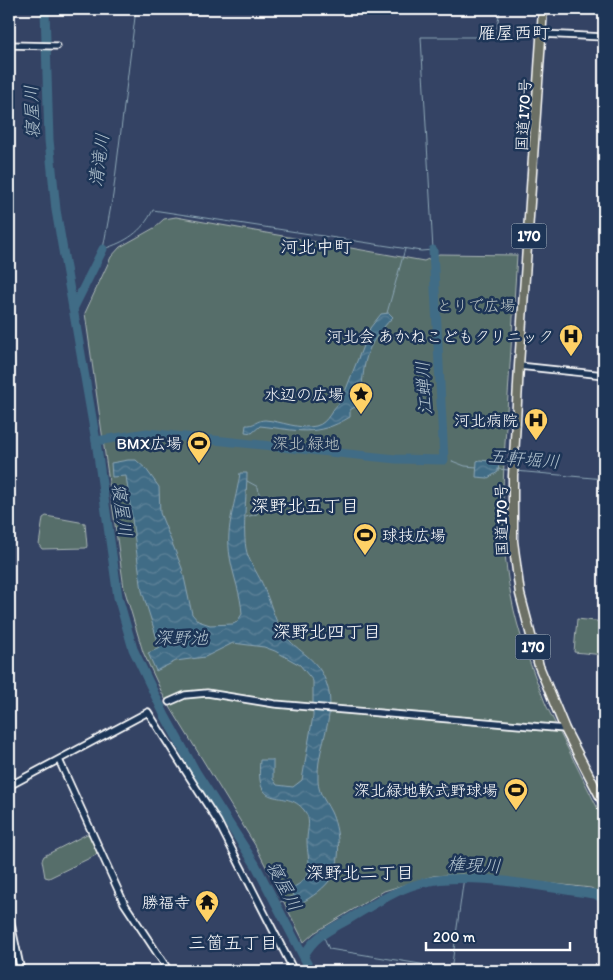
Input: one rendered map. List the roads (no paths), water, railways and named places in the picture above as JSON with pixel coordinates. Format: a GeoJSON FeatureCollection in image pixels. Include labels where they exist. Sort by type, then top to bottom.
{"type":"FeatureCollection","features":[{"type":"Feature","properties":{"kind":"highway","name":"国道170号"},"geometry":{"type":"LineString","coordinates":[[543,9],[519,366],[513,476],[513,540],[520,594],[539,666],[565,729],[604,804]]}},
{"type":"Feature","properties":{"kind":"street"},"geometry":{"type":"LineString","coordinates":[[542,34],[604,37]]}},
{"type":"Feature","properties":{"kind":"street"},"geometry":{"type":"LineString","coordinates":[[9,45],[56,46]]}},
{"type":"Feature","properties":{"kind":"street"},"geometry":{"type":"LineString","coordinates":[[519,366],[604,375]]}},
{"type":"Feature","properties":{"kind":"street"},"geometry":{"type":"LineString","coordinates":[[169,702],[185,695],[207,693],[275,704],[565,729]]}},
{"type":"Feature","properties":{"kind":"street"},"geometry":{"type":"LineString","coordinates":[[9,786],[148,712],[218,822],[294,971]]}},
{"type":"Feature","properties":{"kind":"street"},"geometry":{"type":"LineString","coordinates":[[59,760],[124,903],[169,971]]}},
{"type":"Feature","properties":{"kind":"street"},"geometry":{"type":"LineString","coordinates":[[9,914],[21,971]]}},
{"type":"Feature","properties":{"kind":"water"},"geometry":{"type":"Polygon","coordinates":[[[389,313],[393,317],[375,338],[370,347],[364,366],[360,404],[350,410],[350,417],[338,424],[316,430],[306,431],[260,426],[252,433],[245,432],[246,425],[262,420],[303,427],[316,426],[324,422],[341,402],[370,328],[381,314],[389,313]]]}},
{"type":"Feature","properties":{"kind":"water","name":"深野池"},"geometry":{"type":"Polygon","coordinates":[[[136,460],[146,469],[159,487],[160,513],[182,568],[192,614],[198,621],[210,625],[233,624],[237,622],[242,614],[230,557],[229,535],[240,473],[247,473],[245,538],[248,556],[262,583],[281,629],[290,641],[319,668],[327,685],[329,696],[329,718],[319,763],[318,780],[323,798],[331,812],[336,827],[338,860],[333,875],[327,884],[299,904],[290,889],[299,884],[308,874],[308,817],[304,810],[296,803],[267,794],[262,788],[260,760],[273,760],[273,779],[277,785],[293,787],[302,780],[313,716],[313,681],[300,665],[275,651],[264,647],[233,643],[205,657],[176,661],[156,671],[148,653],[160,648],[142,591],[126,476],[112,477],[111,463],[136,460]]]}},
{"type":"Feature","properties":{"kind":"water"},"geometry":{"type":"Polygon","coordinates":[[[477,461],[499,462],[498,472],[488,478],[476,477],[477,461]]]}},
{"type":"Feature","properties":{"kind":"waterway","name":"寝屋川"},"geometry":{"type":"LineString","coordinates":[[45,9],[49,140],[56,210],[96,441],[118,597],[133,649],[165,716],[196,772],[255,864],[311,971]]}},
{"type":"Feature","properties":{"kind":"waterway"},"geometry":{"type":"LineString","coordinates":[[136,9],[113,195],[103,249],[119,243],[132,235],[144,224],[153,210],[421,251],[433,250],[421,37],[492,37],[496,34],[500,9]]}},
{"type":"Feature","properties":{"kind":"waterway","name":"清滝川"},"geometry":{"type":"LineString","coordinates":[[73,309],[103,249]]}},
{"type":"Feature","properties":{"kind":"waterway"},"geometry":{"type":"LineString","coordinates":[[387,313],[405,249]]}},
{"type":"Feature","properties":{"kind":"waterway","name":"江蝉川"},"geometry":{"type":"LineString","coordinates":[[96,441],[147,433],[396,459],[444,460],[433,250]]}},
{"type":"Feature","properties":{"kind":"waterway","name":"五軒堀川"},"geometry":{"type":"LineString","coordinates":[[452,461],[465,466],[477,467]]}},
{"type":"Feature","properties":{"kind":"waterway","name":"五軒堀川"},"geometry":{"type":"LineString","coordinates":[[498,469],[509,470]]}},
{"type":"Feature","properties":{"kind":"waterway","name":"五軒堀川"},"geometry":{"type":"LineString","coordinates":[[515,471],[604,479]]}},
{"type":"Feature","properties":{"kind":"waterway"},"geometry":{"type":"LineString","coordinates":[[246,517],[257,514],[260,499],[258,487],[247,481]]}},
{"type":"Feature","properties":{"kind":"waterway"},"geometry":{"type":"LineString","coordinates":[[451,971],[464,877]]}},
{"type":"Feature","properties":{"kind":"waterway","name":"権現川"},"geometry":{"type":"LineString","coordinates":[[304,956],[313,943],[329,930],[384,898],[421,883],[440,879],[461,878],[507,881],[595,894],[604,899]]}},
{"type":"Feature","properties":{"kind":"waterway"},"geometry":{"type":"LineString","coordinates":[[276,904],[293,896]]}},
{"type":"Feature","properties":{"kind":"waterway"},"geometry":{"type":"LineString","coordinates":[[323,935],[329,949],[451,969]]}},
{"type":"Feature","properties":{"kind":"place","name":"河北会 あかねこどもクリニック"},"geometry":{"type":"Point","coordinates":[571,357]}},
{"type":"Feature","properties":{"kind":"place","name":"水辺の広場"},"geometry":{"type":"Point","coordinates":[361,415]}},
{"type":"Feature","properties":{"kind":"place","name":"河北病院"},"geometry":{"type":"Point","coordinates":[536,441]}},
{"type":"Feature","properties":{"kind":"place","name":"BMX広場"},"geometry":{"type":"Point","coordinates":[199,464]}},
{"type":"Feature","properties":{"kind":"place","name":"球技広場"},"geometry":{"type":"Point","coordinates":[365,556]}},
{"type":"Feature","properties":{"kind":"place","name":"深北緑地軟式野球場"},"geometry":{"type":"Point","coordinates":[516,811]}},
{"type":"Feature","properties":{"kind":"place","name":"勝福寺"},"geometry":{"type":"Point","coordinates":[207,923]}},
{"type":"Feature","properties":{"kind":"district","name":"雁屋西町"},"geometry":{"type":"Point","coordinates":[514,33]}},
{"type":"Feature","properties":{"kind":"district","name":"河北中町"},"geometry":{"type":"Point","coordinates":[316,247]}},
{"type":"Feature","properties":{"kind":"district","name":"深野北五丁目"},"geometry":{"type":"Point","coordinates":[305,506]}},
{"type":"Feature","properties":{"kind":"district","name":"深野北四丁目"},"geometry":{"type":"Point","coordinates":[327,632]}},
{"type":"Feature","properties":{"kind":"district","name":"深野北二丁目"},"geometry":{"type":"Point","coordinates":[360,873]}},
{"type":"Feature","properties":{"kind":"district","name":"三箇五丁目"},"geometry":{"type":"Point","coordinates":[233,943]}},
{"type":"Feature","properties":{"kind":"park label","name":"とりで広場"},"geometry":{"type":"Point","coordinates":[476,305]}},
{"type":"Feature","properties":{"kind":"park label","name":"深北 緑地"},"geometry":{"type":"Point","coordinates":[306,443]}}]}
